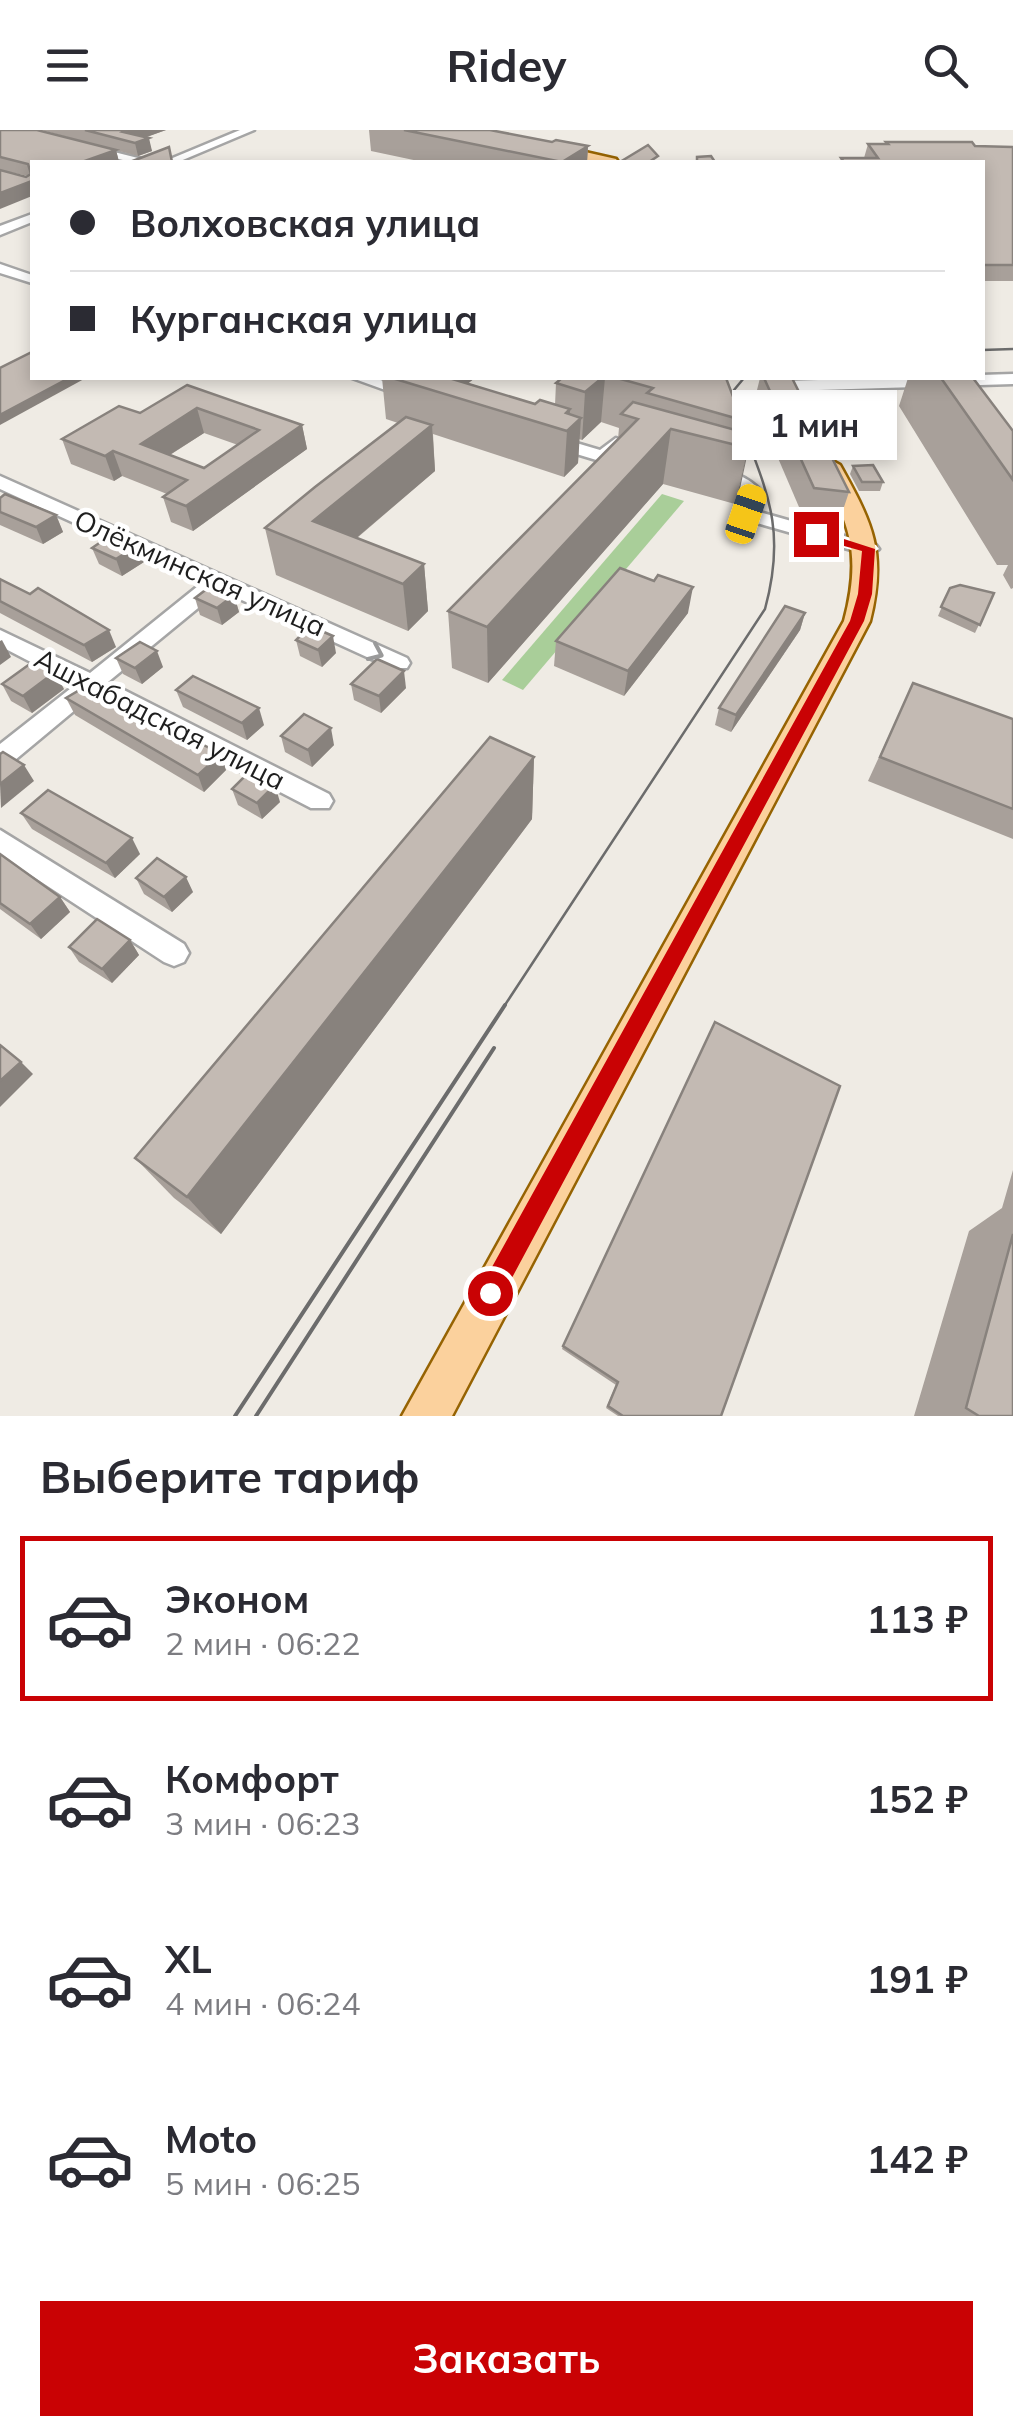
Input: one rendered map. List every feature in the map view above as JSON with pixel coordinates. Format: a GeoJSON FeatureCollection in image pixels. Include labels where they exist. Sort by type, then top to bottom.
{"type":"FeatureCollection","features":[{"type":"Feature","properties":{"kind":"main road"},"geometry":{"type":"LineString","coordinates":[[530,144],[602,160]]}},
{"type":"Feature","properties":{"kind":"main road"},"geometry":{"type":"LineString","coordinates":[[426,1416],[845,648],[865,594],[869,549],[858,518],[784,382]]}},
{"type":"Feature","properties":{"kind":"street"},"geometry":{"type":"LineString","coordinates":[[174,160],[249,130]]}},
{"type":"Feature","properties":{"kind":"street"},"geometry":{"type":"LineString","coordinates":[[213,134],[230,138]]}},
{"type":"Feature","properties":{"kind":"street"},"geometry":{"type":"LineString","coordinates":[[69,144],[134,160]]}},
{"type":"Feature","properties":{"kind":"street"},"geometry":{"type":"LineString","coordinates":[[0,231],[30,219]]}},
{"type":"Feature","properties":{"kind":"street"},"geometry":{"type":"LineString","coordinates":[[0,268],[30,277]]}},
{"type":"Feature","properties":{"kind":"street"},"geometry":{"type":"LineString","coordinates":[[985,379],[1013,379]]}},
{"type":"Feature","properties":{"kind":"street"},"geometry":{"type":"LineString","coordinates":[[366,380],[425,399]]}},
{"type":"Feature","properties":{"kind":"street"},"geometry":{"type":"LineString","coordinates":[[784,382],[937,380]]}},
{"type":"Feature","properties":{"kind":"street"},"geometry":{"type":"LineString","coordinates":[[528,433],[603,458],[616,443],[652,453]]}},
{"type":"Feature","properties":{"kind":"street"},"geometry":{"type":"LineString","coordinates":[[686,464],[739,480],[753,492],[746,514],[869,549]]}},
{"type":"Feature","properties":{"kind":"street","name":"Олёкминская улица"},"geometry":{"type":"LineString","coordinates":[[0,482],[399,663]]}},
{"type":"Feature","properties":{"kind":"street"},"geometry":{"type":"LineString","coordinates":[[0,758],[218,581]]}},
{"type":"Feature","properties":{"kind":"street","name":"Ашхабадская улица"},"geometry":{"type":"LineString","coordinates":[[0,636],[320,801]]}},
{"type":"Feature","properties":{"kind":"street"},"geometry":{"type":"LineString","coordinates":[[0,841],[174,953]]}},
{"type":"Feature","properties":{"kind":"green space"},"geometry":{"type":"Polygon","coordinates":[[[662,494],[684,501],[523,690],[502,680],[662,494]]]}},
{"type":"Feature","properties":{"kind":"building"},"geometry":{"type":"Polygon","coordinates":[[[0,130],[37,130],[116,150],[88,160],[30,160],[30,171],[28,164],[0,157],[0,130]]]}},
{"type":"Feature","properties":{"kind":"building"},"geometry":{"type":"Polygon","coordinates":[[[85,130],[128,130],[123,132],[149,138],[135,143],[85,130]]]}},
{"type":"Feature","properties":{"kind":"building"},"geometry":{"type":"Polygon","coordinates":[[[404,130],[490,130],[588,146],[565,160],[404,130]]]}},
{"type":"Feature","properties":{"kind":"building"},"geometry":{"type":"Polygon","coordinates":[[[972,142],[975,146],[1013,147],[1013,265],[985,265],[985,160],[841,158],[878,158],[868,144],[972,142]]]}},
{"type":"Feature","properties":{"kind":"building"},"geometry":{"type":"Polygon","coordinates":[[[648,145],[658,156],[652,160],[623,160],[648,145]]]}},
{"type":"Feature","properties":{"kind":"building"},"geometry":{"type":"Polygon","coordinates":[[[169,147],[172,160],[135,160],[169,147]]]}},
{"type":"Feature","properties":{"kind":"building"},"geometry":{"type":"Polygon","coordinates":[[[0,170],[30,175],[30,182],[0,193],[0,170]]]}},
{"type":"Feature","properties":{"kind":"building"},"geometry":{"type":"Polygon","coordinates":[[[30,353],[30,380],[65,380],[0,415],[0,368],[30,353]]]}},
{"type":"Feature","properties":{"kind":"building"},"geometry":{"type":"Polygon","coordinates":[[[399,380],[456,380],[535,404],[540,400],[570,409],[566,413],[581,418],[567,431],[399,380]]]}},
{"type":"Feature","properties":{"kind":"building"},"geometry":{"type":"Polygon","coordinates":[[[560,380],[600,380],[585,392],[556,383],[560,380]]]}},
{"type":"Feature","properties":{"kind":"building"},"geometry":{"type":"Polygon","coordinates":[[[624,380],[727,380],[742,420],[647,393],[653,388],[624,380]]]}},
{"type":"Feature","properties":{"kind":"building"},"geometry":{"type":"Polygon","coordinates":[[[765,380],[793,380],[849,492],[814,488],[765,380]]]}},
{"type":"Feature","properties":{"kind":"building"},"geometry":{"type":"Polygon","coordinates":[[[942,380],[975,380],[1013,431],[1013,480],[942,380]]]}},
{"type":"Feature","properties":{"kind":"building"},"geometry":{"type":"Polygon","coordinates":[[[187,385],[302,425],[186,506],[163,497],[187,480],[113,451],[105,456],[62,439],[119,406],[140,413],[187,385]],[[197,408],[141,444],[204,468],[259,430],[197,408]]]}},
{"type":"Feature","properties":{"kind":"building"},"geometry":{"type":"Polygon","coordinates":[[[633,402],[743,432],[750,442],[748,448],[671,429],[487,627],[448,611],[638,419],[621,414],[633,402]]]}},
{"type":"Feature","properties":{"kind":"building"},"geometry":{"type":"Polygon","coordinates":[[[406,417],[432,425],[313,521],[424,564],[403,584],[265,528],[315,487],[406,417]]]}},
{"type":"Feature","properties":{"kind":"building"},"geometry":{"type":"Polygon","coordinates":[[[873,465],[883,482],[862,482],[853,466],[873,465]]]}},
{"type":"Feature","properties":{"kind":"building"},"geometry":{"type":"Polygon","coordinates":[[[5,494],[56,515],[36,527],[0,512],[0,498],[5,494]]]}},
{"type":"Feature","properties":{"kind":"building"},"geometry":{"type":"Polygon","coordinates":[[[114,533],[138,545],[116,559],[92,548],[114,533]]]}},
{"type":"Feature","properties":{"kind":"building"},"geometry":{"type":"Polygon","coordinates":[[[620,568],[654,581],[658,575],[693,587],[628,671],[556,641],[620,568]]]}},
{"type":"Feature","properties":{"kind":"building"},"geometry":{"type":"Polygon","coordinates":[[[0,579],[30,594],[38,588],[109,630],[84,645],[0,601],[0,579]]]}},
{"type":"Feature","properties":{"kind":"building"},"geometry":{"type":"Polygon","coordinates":[[[212,585],[234,595],[217,608],[195,598],[212,585]]]}},
{"type":"Feature","properties":{"kind":"building"},"geometry":{"type":"Polygon","coordinates":[[[960,585],[994,593],[980,625],[941,607],[950,588],[960,585]]]}},
{"type":"Feature","properties":{"kind":"building"},"geometry":{"type":"Polygon","coordinates":[[[785,606],[805,613],[736,715],[719,708],[785,606]]]}},
{"type":"Feature","properties":{"kind":"building"},"geometry":{"type":"Polygon","coordinates":[[[310,626],[333,636],[318,650],[296,640],[310,626]]]}},
{"type":"Feature","properties":{"kind":"building"},"geometry":{"type":"Polygon","coordinates":[[[140,642],[157,651],[135,668],[116,658],[140,642]]]}},
{"type":"Feature","properties":{"kind":"building"},"geometry":{"type":"Polygon","coordinates":[[[377,659],[404,671],[379,696],[351,684],[377,659]]]}},
{"type":"Feature","properties":{"kind":"building"},"geometry":{"type":"Polygon","coordinates":[[[34,661],[55,672],[23,696],[2,684],[34,661]]]}},
{"type":"Feature","properties":{"kind":"building"},"geometry":{"type":"Polygon","coordinates":[[[193,676],[259,708],[242,723],[176,690],[193,676]]]}},
{"type":"Feature","properties":{"kind":"building"},"geometry":{"type":"Polygon","coordinates":[[[913,683],[1013,719],[1013,809],[880,757],[913,683]]]}},
{"type":"Feature","properties":{"kind":"building"},"geometry":{"type":"Polygon","coordinates":[[[88,685],[188,741],[190,738],[221,754],[198,775],[66,698],[88,685]]]}},
{"type":"Feature","properties":{"kind":"building"},"geometry":{"type":"Polygon","coordinates":[[[304,714],[331,728],[308,750],[281,736],[304,714]]]}},
{"type":"Feature","properties":{"kind":"building"},"geometry":{"type":"Polygon","coordinates":[[[490,737],[534,757],[187,1197],[135,1158],[490,737]]]}},
{"type":"Feature","properties":{"kind":"building"},"geometry":{"type":"Polygon","coordinates":[[[3,752],[24,765],[0,784],[0,754],[3,752]]]}},
{"type":"Feature","properties":{"kind":"building"},"geometry":{"type":"Polygon","coordinates":[[[250,771],[275,785],[257,803],[232,789],[250,771]]]}},
{"type":"Feature","properties":{"kind":"building"},"geometry":{"type":"Polygon","coordinates":[[[48,790],[132,838],[106,863],[21,813],[48,790]]]}},
{"type":"Feature","properties":{"kind":"building"},"geometry":{"type":"Polygon","coordinates":[[[0,854],[60,897],[30,924],[0,903],[0,854]]]}},
{"type":"Feature","properties":{"kind":"building"},"geometry":{"type":"Polygon","coordinates":[[[157,858],[186,877],[164,897],[136,878],[157,858]]]}},
{"type":"Feature","properties":{"kind":"building"},"geometry":{"type":"Polygon","coordinates":[[[97,919],[130,940],[102,969],[69,947],[97,919]]]}},
{"type":"Feature","properties":{"kind":"building"},"geometry":{"type":"Polygon","coordinates":[[[715,1022],[840,1086],[721,1416],[623,1416],[608,1406],[618,1382],[563,1346],[715,1022]]]}},
{"type":"Feature","properties":{"kind":"building"},"geometry":{"type":"Polygon","coordinates":[[[0,1045],[21,1062],[0,1081],[0,1045]]]}},
{"type":"Feature","properties":{"kind":"building"},"geometry":{"type":"Polygon","coordinates":[[[1013,1234],[1013,1416],[979,1416],[966,1408],[1013,1234]]]}},
{"type":"Feature","properties":{"kind":"tram line"},"geometry":{"type":"LineString","coordinates":[[985,350],[1013,349]]}},
{"type":"Feature","properties":{"kind":"tram line"},"geometry":{"type":"LineString","coordinates":[[503,1008],[765,609],[772,578],[773,527],[769,503],[734,403],[734,390],[742,380]]}},
{"type":"Feature","properties":{"kind":"tram line"},"geometry":{"type":"LineString","coordinates":[[235,1416],[505,1005]]}},
{"type":"Feature","properties":{"kind":"tram line"},"geometry":{"type":"LineString","coordinates":[[256,1416],[494,1048]]}},
{"type":"Feature","properties":{"kind":"route"},"geometry":{"type":"LineString","coordinates":[[490,1293],[857,621],[865,594],[869,549],[816,534]]}}]}
